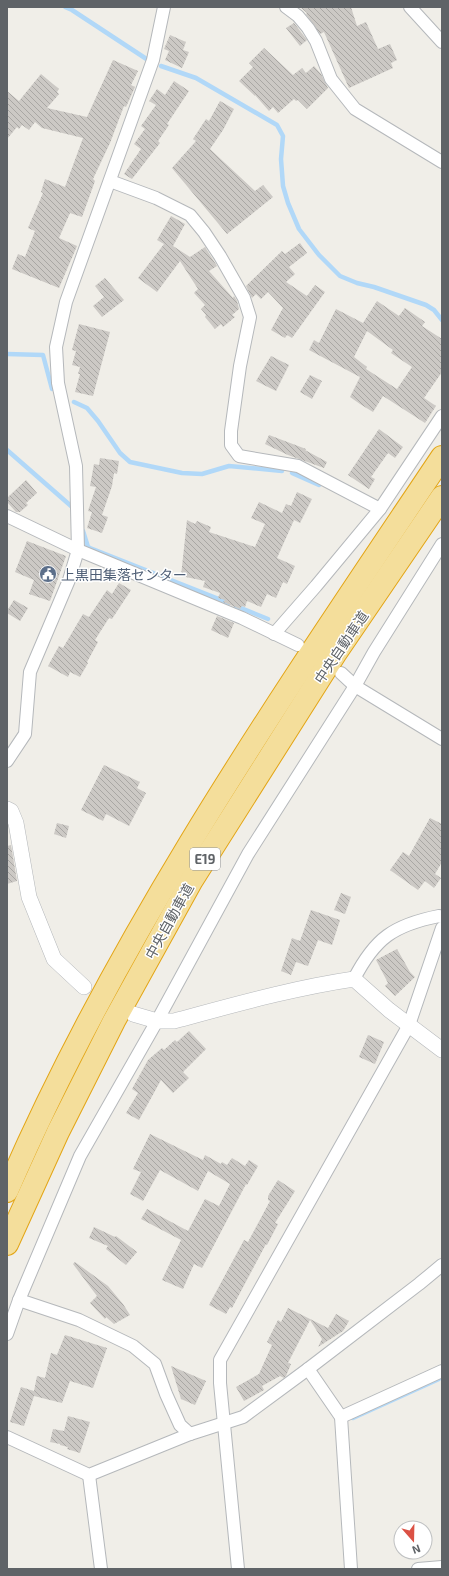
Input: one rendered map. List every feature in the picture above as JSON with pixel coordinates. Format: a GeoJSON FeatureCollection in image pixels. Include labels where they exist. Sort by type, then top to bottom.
{"type":"FeatureCollection","features":[{"type":"Feature","properties":{"kind":"highway","name":"中央自動車道"},"geometry":{"type":"LineString","coordinates":[[7,1191],[35,1127],[86,1024],[159,895],[263,726],[442,457]]}},
{"type":"Feature","properties":{"kind":"highway","name":"中央自動車道"},"geometry":{"type":"LineString","coordinates":[[7,1244],[58,1132],[114,1021],[192,880],[336,654],[442,497]]}},
{"type":"Feature","properties":{"kind":"street"},"geometry":{"type":"LineString","coordinates":[[7,761],[25,734],[30,672],[69,580],[78,550],[76,466],[58,384],[56,347],[66,302],[153,60],[164,7]]}},
{"type":"Feature","properties":{"kind":"street"},"geometry":{"type":"LineString","coordinates":[[286,7],[298,16],[308,28],[316,41],[331,79],[355,109],[442,162]]}},
{"type":"Feature","properties":{"kind":"street"},"geometry":{"type":"LineString","coordinates":[[410,7],[442,42]]}},
{"type":"Feature","properties":{"kind":"street"},"geometry":{"type":"LineString","coordinates":[[110,181],[156,198],[190,215],[204,232],[220,256],[244,298],[250,318],[240,366],[230,431],[231,445],[239,456],[298,466],[380,509]]}},
{"type":"Feature","properties":{"kind":"street"},"geometry":{"type":"LineString","coordinates":[[274,634],[380,509],[442,416]]}},
{"type":"Feature","properties":{"kind":"street"},"geometry":{"type":"LineString","coordinates":[[7,516],[78,550],[242,618],[298,645]]}},
{"type":"Feature","properties":{"kind":"street"},"geometry":{"type":"LineString","coordinates":[[7,1334],[14,1305],[80,1156],[157,1021],[248,854],[355,686],[374,652],[442,544]]}},
{"type":"Feature","properties":{"kind":"street"},"geometry":{"type":"LineString","coordinates":[[341,673],[355,686],[442,739]]}},
{"type":"Feature","properties":{"kind":"street"},"geometry":{"type":"LineString","coordinates":[[7,809],[11,811],[16,824],[29,897],[48,947],[54,959],[84,987]]}},
{"type":"Feature","properties":{"kind":"street"},"geometry":{"type":"LineString","coordinates":[[354,979],[363,961],[382,938],[418,920],[439,916],[442,917]]}},
{"type":"Feature","properties":{"kind":"street"},"geometry":{"type":"LineString","coordinates":[[238,1569],[220,1383],[220,1360],[409,1025],[442,928]]}},
{"type":"Feature","properties":{"kind":"street"},"geometry":{"type":"LineString","coordinates":[[133,1014],[157,1021],[174,1020],[284,992],[354,979]]}},
{"type":"Feature","properties":{"kind":"street"},"geometry":{"type":"LineString","coordinates":[[354,979],[389,1010],[442,1050]]}},
{"type":"Feature","properties":{"kind":"street"},"geometry":{"type":"LineString","coordinates":[[7,1437],[89,1475],[190,1434],[244,1417],[419,1284],[442,1264]]}},
{"type":"Feature","properties":{"kind":"street"},"geometry":{"type":"LineString","coordinates":[[14,1305],[79,1320],[133,1346],[155,1364],[180,1425],[190,1434]]}},
{"type":"Feature","properties":{"kind":"street"},"geometry":{"type":"LineString","coordinates":[[308,1369],[341,1417],[351,1569]]}},
{"type":"Feature","properties":{"kind":"street"},"geometry":{"type":"LineString","coordinates":[[341,1417],[442,1371]]}},
{"type":"Feature","properties":{"kind":"street"},"geometry":{"type":"LineString","coordinates":[[89,1475],[101,1569]]}},
{"type":"Feature","properties":{"kind":"street"},"geometry":{"type":"LineString","coordinates":[[418,1569],[442,1567]]}},
{"type":"Feature","properties":{"kind":"building"},"geometry":{"type":"Polygon","coordinates":[[[300,7],[351,7],[357,26],[366,22],[378,49],[390,44],[397,60],[391,63],[393,68],[349,88],[324,32],[320,34],[306,14],[307,13],[300,7]]]}},
{"type":"Feature","properties":{"kind":"building"},"geometry":{"type":"Polygon","coordinates":[[[294,23],[307,40],[300,46],[286,28],[294,23]]]}},
{"type":"Feature","properties":{"kind":"building"},"geometry":{"type":"Polygon","coordinates":[[[170,35],[186,42],[183,50],[189,52],[182,68],[165,60],[169,51],[164,49],[170,35]]]}},
{"type":"Feature","properties":{"kind":"building"},"geometry":{"type":"Polygon","coordinates":[[[264,48],[293,75],[302,68],[306,73],[314,66],[321,74],[328,88],[307,109],[298,100],[296,101],[294,99],[278,113],[273,107],[269,111],[255,95],[239,81],[253,67],[249,63],[264,48]]]}},
{"type":"Feature","properties":{"kind":"building"},"geometry":{"type":"Polygon","coordinates":[[[113,60],[138,71],[131,85],[135,87],[126,107],[124,106],[110,143],[93,179],[95,181],[82,217],[70,213],[59,238],[77,246],[59,288],[12,269],[18,254],[25,257],[35,231],[28,228],[43,193],[41,192],[45,179],[65,187],[83,138],[42,128],[35,122],[29,130],[22,125],[19,129],[17,127],[7,139],[7,91],[19,101],[41,74],[59,89],[57,92],[59,94],[47,108],[87,117],[113,60]]]}},
{"type":"Feature","properties":{"kind":"building"},"geometry":{"type":"Polygon","coordinates":[[[174,81],[189,91],[167,124],[169,125],[158,141],[160,143],[132,179],[124,174],[141,149],[134,144],[145,129],[141,126],[156,105],[149,101],[157,89],[165,95],[174,81]]]}},
{"type":"Feature","properties":{"kind":"building"},"geometry":{"type":"Polygon","coordinates":[[[220,101],[234,109],[223,130],[210,149],[255,191],[263,185],[273,197],[227,234],[172,168],[196,141],[193,139],[206,119],[209,121],[220,101]]]}},
{"type":"Feature","properties":{"kind":"building"},"geometry":{"type":"Polygon","coordinates":[[[171,216],[185,224],[173,246],[190,257],[205,247],[217,266],[209,271],[233,298],[234,296],[237,301],[239,309],[232,315],[235,317],[223,327],[221,324],[215,329],[205,317],[206,315],[201,309],[205,305],[194,293],[198,289],[180,261],[157,292],[138,278],[164,244],[157,240],[171,216]]]}},
{"type":"Feature","properties":{"kind":"building"},"geometry":{"type":"Polygon","coordinates":[[[300,243],[307,253],[289,267],[295,274],[286,282],[307,296],[315,285],[325,292],[292,338],[287,335],[285,338],[271,330],[283,308],[268,292],[261,299],[256,294],[252,298],[246,286],[282,251],[285,254],[300,243]]]}},
{"type":"Feature","properties":{"kind":"building"},"geometry":{"type":"Polygon","coordinates":[[[105,278],[124,300],[102,317],[93,306],[104,297],[95,286],[105,278]]]}},
{"type":"Feature","properties":{"kind":"building"},"geometry":{"type":"Polygon","coordinates":[[[377,301],[399,316],[405,308],[425,322],[422,326],[442,339],[442,372],[424,398],[436,406],[425,423],[383,396],[373,412],[360,404],[350,397],[360,377],[309,350],[314,340],[319,343],[336,309],[363,323],[377,301]],[[367,331],[354,357],[367,367],[366,369],[397,389],[412,367],[391,353],[393,350],[367,331]]]}},
{"type":"Feature","properties":{"kind":"building"},"geometry":{"type":"Polygon","coordinates":[[[79,324],[110,332],[93,396],[75,392],[80,374],[78,374],[80,367],[72,365],[76,351],[72,350],[79,324]]]}},
{"type":"Feature","properties":{"kind":"building"},"geometry":{"type":"Polygon","coordinates":[[[271,356],[289,365],[276,391],[256,381],[271,356]]]}},
{"type":"Feature","properties":{"kind":"building"},"geometry":{"type":"Polygon","coordinates":[[[310,375],[322,381],[312,399],[300,392],[310,375]]]}},
{"type":"Feature","properties":{"kind":"building"},"geometry":{"type":"Polygon","coordinates":[[[379,429],[403,447],[395,458],[388,453],[371,477],[375,479],[369,489],[348,475],[379,429]]]}},
{"type":"Feature","properties":{"kind":"building"},"geometry":{"type":"Polygon","coordinates":[[[269,435],[306,449],[305,450],[327,462],[324,468],[288,455],[265,444],[269,435]]]}},
{"type":"Feature","properties":{"kind":"building"},"geometry":{"type":"Polygon","coordinates":[[[100,458],[119,461],[117,474],[114,473],[112,486],[102,515],[108,517],[102,533],[87,528],[92,512],[88,511],[96,487],[90,486],[94,464],[99,465],[100,458]]]}},
{"type":"Feature","properties":{"kind":"building"},"geometry":{"type":"Polygon","coordinates":[[[26,480],[37,493],[26,503],[28,505],[20,512],[16,512],[7,502],[7,498],[26,480]]]}},
{"type":"Feature","properties":{"kind":"building"},"geometry":{"type":"Polygon","coordinates":[[[297,492],[312,499],[300,523],[294,520],[277,558],[295,566],[287,584],[283,582],[276,598],[267,594],[261,607],[247,601],[245,607],[242,606],[240,609],[223,602],[225,600],[218,598],[220,593],[203,587],[205,581],[181,576],[187,520],[195,524],[197,521],[211,527],[209,532],[255,547],[265,524],[251,518],[259,502],[282,513],[286,504],[291,506],[297,492]]]}},
{"type":"Feature","properties":{"kind":"building","name":"上黒田集落センター"},"geometry":{"type":"Polygon","coordinates":[[[27,541],[66,556],[50,601],[29,594],[34,580],[15,572],[27,541]]]}},
{"type":"Feature","properties":{"kind":"building"},"geometry":{"type":"Polygon","coordinates":[[[119,583],[131,590],[112,619],[109,618],[95,640],[98,642],[80,677],[70,672],[68,677],[48,666],[59,646],[63,648],[83,614],[89,617],[107,590],[112,594],[119,583]]]}},
{"type":"Feature","properties":{"kind":"building"},"geometry":{"type":"Polygon","coordinates":[[[14,600],[28,608],[20,621],[7,613],[14,600]]]}},
{"type":"Feature","properties":{"kind":"building"},"geometry":{"type":"Polygon","coordinates":[[[217,616],[234,623],[228,638],[211,630],[217,616]]]}},
{"type":"Feature","properties":{"kind":"building"},"geometry":{"type":"Polygon","coordinates":[[[104,765],[140,782],[137,788],[146,793],[129,826],[106,814],[103,821],[81,810],[104,765]]]}},
{"type":"Feature","properties":{"kind":"building"},"geometry":{"type":"Polygon","coordinates":[[[430,818],[442,824],[442,862],[435,874],[441,878],[434,888],[425,881],[418,890],[390,870],[403,852],[409,856],[430,818]]]}},
{"type":"Feature","properties":{"kind":"building"},"geometry":{"type":"Polygon","coordinates":[[[57,823],[69,826],[66,838],[54,834],[57,823]]]}},
{"type":"Feature","properties":{"kind":"building"},"geometry":{"type":"Polygon","coordinates":[[[11,845],[17,881],[7,884],[7,846],[11,845]]]}},
{"type":"Feature","properties":{"kind":"building"},"geometry":{"type":"Polygon","coordinates":[[[341,893],[351,897],[345,914],[334,910],[341,893]]]}},
{"type":"Feature","properties":{"kind":"building"},"geometry":{"type":"Polygon","coordinates":[[[311,910],[340,920],[332,945],[318,940],[308,966],[296,962],[291,975],[281,971],[292,938],[300,941],[311,910]]]}},
{"type":"Feature","properties":{"kind":"building"},"geometry":{"type":"Polygon","coordinates":[[[397,949],[410,972],[415,977],[395,996],[385,986],[388,983],[376,960],[397,949]]]}},
{"type":"Feature","properties":{"kind":"building"},"geometry":{"type":"Polygon","coordinates":[[[189,1031],[206,1049],[183,1072],[189,1078],[173,1093],[161,1080],[139,1120],[126,1113],[138,1093],[132,1089],[148,1060],[162,1048],[164,1050],[175,1040],[177,1042],[189,1031]]]}},
{"type":"Feature","properties":{"kind":"building"},"geometry":{"type":"Polygon","coordinates":[[[368,1035],[384,1042],[375,1064],[359,1057],[368,1035]]]}},
{"type":"Feature","properties":{"kind":"building"},"geometry":{"type":"Polygon","coordinates":[[[150,1134],[203,1160],[205,1155],[221,1164],[222,1162],[227,1165],[232,1158],[245,1166],[249,1160],[258,1166],[247,1185],[246,1184],[202,1268],[194,1264],[183,1289],[162,1280],[181,1240],[141,1219],[147,1209],[188,1231],[205,1199],[219,1206],[230,1184],[208,1171],[198,1191],[160,1170],[143,1201],[130,1194],[141,1172],[133,1169],[150,1134]]]}},
{"type":"Feature","properties":{"kind":"building"},"geometry":{"type":"Polygon","coordinates":[[[278,1180],[295,1191],[275,1223],[278,1224],[232,1308],[230,1307],[226,1314],[209,1305],[244,1240],[248,1242],[270,1201],[268,1200],[268,1196],[278,1180]]]}},
{"type":"Feature","properties":{"kind":"building"},"geometry":{"type":"Polygon","coordinates":[[[94,1227],[115,1237],[116,1236],[137,1252],[126,1265],[106,1249],[108,1246],[89,1238],[94,1227]]]}},
{"type":"Feature","properties":{"kind":"building"},"geometry":{"type":"Polygon","coordinates":[[[75,1262],[108,1286],[130,1315],[114,1324],[106,1317],[105,1319],[90,1303],[97,1296],[73,1264],[75,1262]]]}},
{"type":"Feature","properties":{"kind":"building"},"geometry":{"type":"Polygon","coordinates":[[[288,1308],[328,1328],[336,1314],[349,1321],[343,1331],[318,1347],[322,1339],[310,1320],[288,1363],[291,1364],[286,1376],[284,1378],[280,1376],[262,1386],[264,1390],[244,1401],[236,1387],[259,1374],[272,1345],[267,1342],[278,1320],[281,1322],[288,1308]]]}},
{"type":"Feature","properties":{"kind":"building"},"geometry":{"type":"Polygon","coordinates":[[[65,1335],[107,1348],[93,1388],[70,1381],[62,1403],[34,1396],[24,1426],[10,1422],[21,1387],[34,1391],[37,1376],[45,1378],[51,1353],[57,1355],[65,1335]]]}},
{"type":"Feature","properties":{"kind":"building"},"geometry":{"type":"Polygon","coordinates":[[[171,1366],[206,1381],[195,1405],[181,1399],[171,1366]]]}},
{"type":"Feature","properties":{"kind":"building"},"geometry":{"type":"Polygon","coordinates":[[[68,1416],[90,1422],[80,1453],[67,1449],[68,1447],[60,1444],[50,1442],[53,1429],[64,1431],[68,1416]]]}},
{"type":"Feature","properties":{"kind":"waterway"},"geometry":{"type":"LineString","coordinates":[[65,7],[72,10],[148,60]]}},
{"type":"Feature","properties":{"kind":"waterway"},"geometry":{"type":"LineString","coordinates":[[161,66],[196,78],[277,125],[283,136],[281,159],[283,186],[288,203],[299,229],[319,255],[340,276],[357,283],[374,287],[426,305],[434,310],[442,320]]}},
{"type":"Feature","properties":{"kind":"waterway"},"geometry":{"type":"LineString","coordinates":[[7,354],[43,355],[52,389]]}},
{"type":"Feature","properties":{"kind":"waterway"},"geometry":{"type":"LineString","coordinates":[[74,402],[87,408],[120,453],[130,462],[182,473],[202,474],[229,466],[282,471]]}},
{"type":"Feature","properties":{"kind":"waterway"},"geometry":{"type":"LineString","coordinates":[[7,450],[71,506]]}},
{"type":"Feature","properties":{"kind":"waterway"},"geometry":{"type":"LineString","coordinates":[[292,473],[319,485]]}},
{"type":"Feature","properties":{"kind":"waterway"},"geometry":{"type":"LineString","coordinates":[[83,531],[88,547],[90,548],[229,603]]}},
{"type":"Feature","properties":{"kind":"waterway"},"geometry":{"type":"LineString","coordinates":[[236,606],[268,619]]}},
{"type":"Feature","properties":{"kind":"waterway"},"geometry":{"type":"LineString","coordinates":[[353,1418],[439,1379]]}},
{"type":"Feature","properties":{"kind":"place","name":"上黒田集落センター"},"geometry":{"type":"Point","coordinates":[48,574]}}]}
